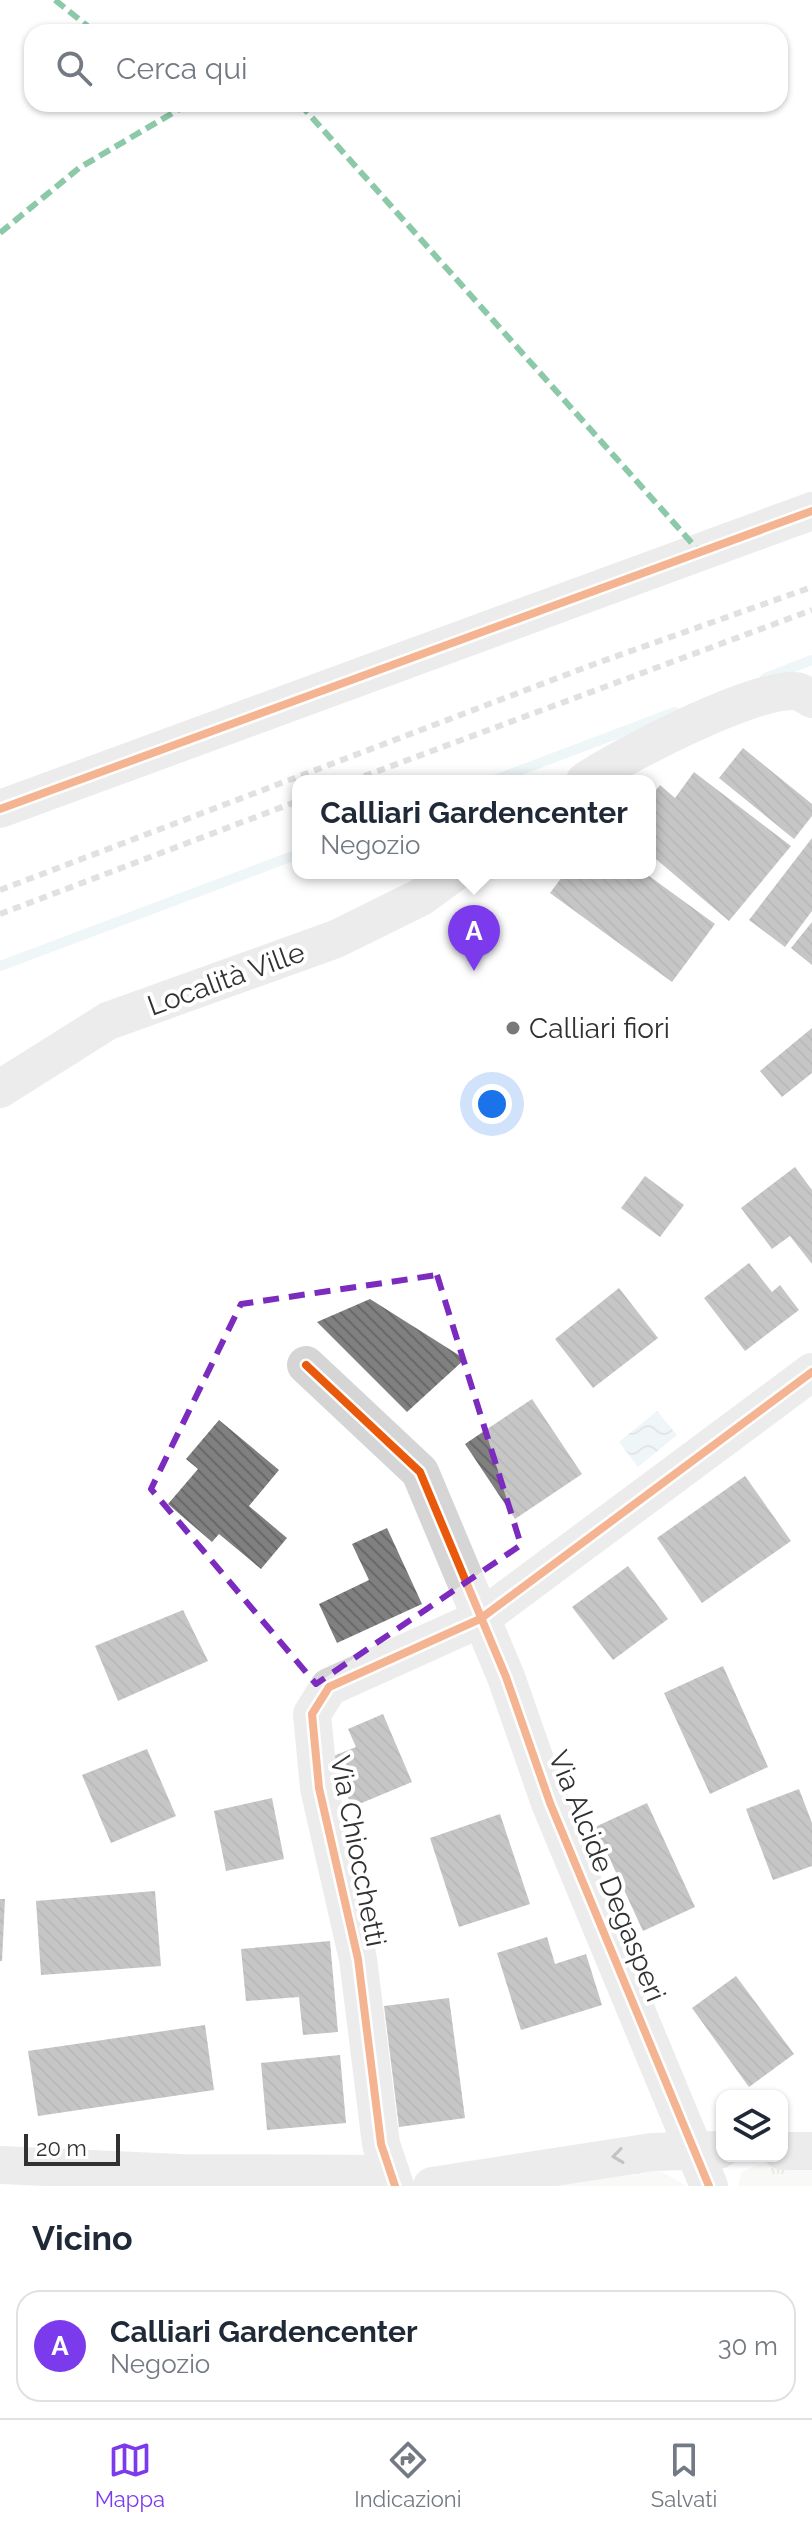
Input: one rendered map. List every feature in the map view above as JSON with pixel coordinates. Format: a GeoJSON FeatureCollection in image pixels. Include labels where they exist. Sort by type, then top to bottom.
{"type":"FeatureCollection","features":[{"type":"Feature","properties":{"kind":"street"},"geometry":{"type":"LineString","coordinates":[[0,809],[812,511]]}},
{"type":"Feature","properties":{"kind":"street"},"geometry":{"type":"LineString","coordinates":[[594,775],[621,756],[760,698],[796,691],[812,699]]}},
{"type":"Feature","properties":{"kind":"street","name":"Località Ville"},"geometry":{"type":"LineString","coordinates":[[0,1089],[108,1021],[336,939],[421,897],[446,879]]}},
{"type":"Feature","properties":{"kind":"street","name":"Via Alcide Degasperi"},"geometry":{"type":"LineString","coordinates":[[306,1365],[420,1472],[506,1677],[550,1803],[709,2150],[709,2186]]}},
{"type":"Feature","properties":{"kind":"street"},"geometry":{"type":"LineString","coordinates":[[480,1619],[812,1372]]}},
{"type":"Feature","properties":{"kind":"street","name":"Via Chiocchetti"},"geometry":{"type":"LineString","coordinates":[[389,2168],[358,1959],[319,1788],[312,1714],[329,1687],[480,1619]]}},
{"type":"Feature","properties":{"kind":"street"},"geometry":{"type":"LineString","coordinates":[[432,2186],[652,2152],[709,2150]]}},
{"type":"Feature","properties":{"kind":"street"},"geometry":{"type":"LineString","coordinates":[[788,2151],[812,2151]]}},
{"type":"Feature","properties":{"kind":"street"},"geometry":{"type":"LineString","coordinates":[[0,2165],[181,2173],[389,2168]]}},
{"type":"Feature","properties":{"kind":"highlighted area"},"geometry":{"type":"Polygon","coordinates":[[[437,1275],[521,1545],[316,1684],[151,1489],[241,1304],[437,1275]]]}},
{"type":"Feature","properties":{"kind":"green space"},"geometry":{"type":"Polygon","coordinates":[[[812,2162],[812,2186],[738,2186],[741,2173],[756,2165],[812,2162]]]}},
{"type":"Feature","properties":{"kind":"green space"},"geometry":{"type":"Polygon","coordinates":[[[637,2167],[662,2172],[687,2186],[506,2186],[637,2167]]]}},
{"type":"Feature","properties":{"kind":"water"},"geometry":{"type":"Polygon","coordinates":[[[657,1411],[677,1435],[638,1467],[619,1442],[657,1411]]]}},
{"type":"Feature","properties":{"kind":"building"},"geometry":{"type":"Polygon","coordinates":[[[743,748],[812,804],[812,816],[794,839],[719,778],[743,748]]]}},
{"type":"Feature","properties":{"kind":"building"},"geometry":{"type":"Polygon","coordinates":[[[694,772],[791,846],[729,921],[656,859],[656,790],[660,785],[675,798],[694,772]]]}},
{"type":"Feature","properties":{"kind":"building"},"geometry":{"type":"Polygon","coordinates":[[[812,838],[812,911],[785,947],[749,920],[812,838]]]}},
{"type":"Feature","properties":{"kind":"building"},"geometry":{"type":"Polygon","coordinates":[[[560,879],[653,879],[715,924],[672,982],[550,893],[560,879]]]}},
{"type":"Feature","properties":{"kind":"building"},"geometry":{"type":"Polygon","coordinates":[[[812,922],[812,965],[791,948],[812,922]]]}},
{"type":"Feature","properties":{"kind":"building"},"geometry":{"type":"Polygon","coordinates":[[[812,1028],[812,1073],[782,1097],[760,1071],[812,1028]]]}},
{"type":"Feature","properties":{"kind":"building"},"geometry":{"type":"Polygon","coordinates":[[[795,1167],[812,1190],[812,1264],[790,1236],[772,1249],[741,1208],[795,1167]]]}},
{"type":"Feature","properties":{"kind":"building"},"geometry":{"type":"Polygon","coordinates":[[[645,1176],[684,1205],[660,1237],[621,1208],[645,1176]]]}},
{"type":"Feature","properties":{"kind":"building"},"geometry":{"type":"Polygon","coordinates":[[[749,1263],[772,1292],[780,1285],[799,1310],[745,1351],[704,1298],[749,1263]]]}},
{"type":"Feature","properties":{"kind":"building"},"geometry":{"type":"Polygon","coordinates":[[[619,1288],[658,1338],[593,1388],[555,1339],[619,1288]]]}},
{"type":"Feature","properties":{"kind":"building"},"geometry":{"type":"Polygon","coordinates":[[[370,1299],[465,1359],[407,1412],[317,1322],[370,1299]]]}},
{"type":"Feature","properties":{"kind":"building"},"geometry":{"type":"Polygon","coordinates":[[[532,1399],[582,1474],[515,1519],[465,1444],[532,1399]]]}},
{"type":"Feature","properties":{"kind":"building"},"geometry":{"type":"Polygon","coordinates":[[[219,1420],[279,1470],[249,1506],[287,1538],[261,1569],[219,1534],[212,1542],[168,1504],[198,1469],[186,1459],[219,1420]]]}},
{"type":"Feature","properties":{"kind":"building"},"geometry":{"type":"Polygon","coordinates":[[[745,1476],[791,1541],[702,1603],[657,1538],[745,1476]]]}},
{"type":"Feature","properties":{"kind":"building"},"geometry":{"type":"Polygon","coordinates":[[[387,1528],[422,1604],[337,1643],[319,1604],[369,1580],[352,1544],[387,1528]]]}},
{"type":"Feature","properties":{"kind":"building"},"geometry":{"type":"Polygon","coordinates":[[[628,1566],[668,1619],[613,1660],[572,1607],[628,1566]]]}},
{"type":"Feature","properties":{"kind":"building"},"geometry":{"type":"Polygon","coordinates":[[[183,1610],[208,1661],[118,1701],[95,1646],[183,1610]]]}},
{"type":"Feature","properties":{"kind":"building"},"geometry":{"type":"Polygon","coordinates":[[[723,1666],[768,1767],[710,1794],[664,1693],[723,1666]]]}},
{"type":"Feature","properties":{"kind":"building"},"geometry":{"type":"Polygon","coordinates":[[[383,1714],[412,1782],[352,1807],[331,1757],[356,1747],[348,1729],[383,1714]]]}},
{"type":"Feature","properties":{"kind":"building"},"geometry":{"type":"Polygon","coordinates":[[[147,1749],[176,1816],[111,1843],[82,1775],[147,1749]]]}},
{"type":"Feature","properties":{"kind":"building"},"geometry":{"type":"Polygon","coordinates":[[[799,1789],[812,1823],[812,1866],[773,1880],[746,1809],[799,1789]]]}},
{"type":"Feature","properties":{"kind":"building"},"geometry":{"type":"Polygon","coordinates":[[[272,1798],[284,1859],[226,1871],[214,1811],[272,1798]]]}},
{"type":"Feature","properties":{"kind":"building"},"geometry":{"type":"Polygon","coordinates":[[[647,1803],[695,1907],[643,1931],[595,1827],[647,1803]]]}},
{"type":"Feature","properties":{"kind":"building"},"geometry":{"type":"Polygon","coordinates":[[[500,1814],[530,1904],[459,1927],[430,1838],[500,1814]]]}},
{"type":"Feature","properties":{"kind":"building"},"geometry":{"type":"Polygon","coordinates":[[[155,1891],[161,1966],[41,1975],[36,1901],[155,1891]]]}},
{"type":"Feature","properties":{"kind":"building"},"geometry":{"type":"Polygon","coordinates":[[[0,1899],[5,1899],[2,1961],[0,1961],[0,1899]]]}},
{"type":"Feature","properties":{"kind":"building"},"geometry":{"type":"Polygon","coordinates":[[[547,1937],[555,1964],[586,1954],[602,2005],[521,2030],[497,1953],[547,1937]]]}},
{"type":"Feature","properties":{"kind":"building"},"geometry":{"type":"Polygon","coordinates":[[[330,1941],[338,2032],[303,2035],[299,1997],[246,2001],[241,1949],[330,1941]]]}},
{"type":"Feature","properties":{"kind":"building"},"geometry":{"type":"Polygon","coordinates":[[[736,1976],[794,2054],[749,2087],[692,2008],[736,1976]]]}},
{"type":"Feature","properties":{"kind":"building"},"geometry":{"type":"Polygon","coordinates":[[[449,1998],[465,2118],[399,2127],[384,2006],[449,1998]]]}},
{"type":"Feature","properties":{"kind":"building"},"geometry":{"type":"Polygon","coordinates":[[[205,2025],[214,2090],[38,2116],[28,2051],[205,2025]]]}},
{"type":"Feature","properties":{"kind":"building"},"geometry":{"type":"Polygon","coordinates":[[[340,2055],[346,2123],[267,2130],[261,2063],[340,2055]]]}},
{"type":"Feature","properties":{"kind":"waterway"},"geometry":{"type":"LineString","coordinates":[[765,678],[812,660]]}},
{"type":"Feature","properties":{"kind":"waterway"},"geometry":{"type":"LineString","coordinates":[[508,775],[675,712]]}},
{"type":"Feature","properties":{"kind":"waterway"},"geometry":{"type":"LineString","coordinates":[[0,966],[292,856]]}},
{"type":"Feature","properties":{"kind":"railway"},"geometry":{"type":"LineString","coordinates":[[302,775],[597,663],[812,587]]}},
{"type":"Feature","properties":{"kind":"railway"},"geometry":{"type":"LineString","coordinates":[[367,775],[812,610]]}},
{"type":"Feature","properties":{"kind":"railway"},"geometry":{"type":"LineString","coordinates":[[0,890],[292,779]]}},
{"type":"Feature","properties":{"kind":"railway"},"geometry":{"type":"LineString","coordinates":[[0,914],[292,803]]}},
{"type":"Feature","properties":{"kind":"marked path"},"geometry":{"type":"LineString","coordinates":[[55,0],[85,24]]}},
{"type":"Feature","properties":{"kind":"marked path"},"geometry":{"type":"LineString","coordinates":[[0,233],[79,168],[174,112]]}},
{"type":"Feature","properties":{"kind":"marked path"},"geometry":{"type":"LineString","coordinates":[[307,112],[699,551]]}},
{"type":"Feature","properties":{"kind":"cycle path"},"geometry":{"type":"LineString","coordinates":[[0,809],[812,511]]}},
{"type":"Feature","properties":{"kind":"cycle path"},"geometry":{"type":"LineString","coordinates":[[306,1365],[420,1472],[506,1677],[550,1803],[709,2186]]}},
{"type":"Feature","properties":{"kind":"cycle path"},"geometry":{"type":"LineString","coordinates":[[395,2186],[381,2144],[358,1959],[319,1788],[312,1714],[329,1687],[480,1619],[812,1372]]}},
{"type":"Feature","properties":{"kind":"place","name":"Calliari Gardencenter"},"geometry":{"type":"Point","coordinates":[474,971]}},
{"type":"Feature","properties":{"kind":"place","name":"Calliari fiori"},"geometry":{"type":"Point","coordinates":[513,1028]}}]}
